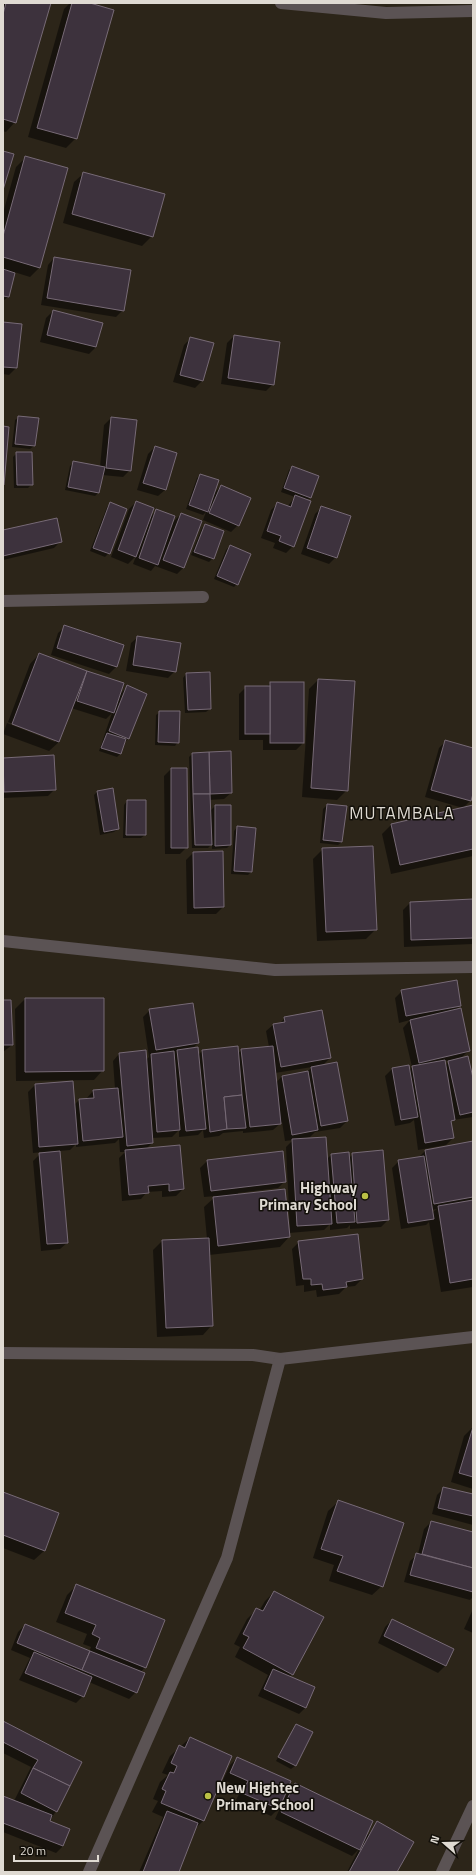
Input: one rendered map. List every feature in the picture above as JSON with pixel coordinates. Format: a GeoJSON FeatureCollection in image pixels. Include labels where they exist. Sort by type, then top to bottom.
{"type":"FeatureCollection","features":[{"type":"Feature","properties":{"kind":"street"},"geometry":{"type":"LineString","coordinates":[[281,3],[386,13],[473,11]]}},
{"type":"Feature","properties":{"kind":"street"},"geometry":{"type":"LineString","coordinates":[[3,601],[203,597]]}},
{"type":"Feature","properties":{"kind":"street"},"geometry":{"type":"LineString","coordinates":[[3,942],[275,970],[473,967]]}},
{"type":"Feature","properties":{"kind":"street"},"geometry":{"type":"LineString","coordinates":[[3,1353],[253,1355],[280,1359],[473,1337]]}},
{"type":"Feature","properties":{"kind":"street"},"geometry":{"type":"LineString","coordinates":[[89,1872],[227,1558],[280,1359]]}},
{"type":"Feature","properties":{"kind":"street"},"geometry":{"type":"LineString","coordinates":[[442,1872],[473,1806]]}},
{"type":"Feature","properties":{"kind":"building"},"geometry":{"type":"Polygon","coordinates":[[[6,3],[51,3],[16,123],[3,119],[3,14],[6,3]]]}},
{"type":"Feature","properties":{"kind":"building"},"geometry":{"type":"Polygon","coordinates":[[[72,3],[90,3],[114,10],[77,139],[37,128],[72,3]]]}},
{"type":"Feature","properties":{"kind":"building"},"geometry":{"type":"Polygon","coordinates":[[[3,151],[14,154],[3,190],[3,151]]]}},
{"type":"Feature","properties":{"kind":"building"},"geometry":{"type":"Polygon","coordinates":[[[25,156],[68,168],[40,268],[3,257],[3,236],[25,156]]]}},
{"type":"Feature","properties":{"kind":"building"},"geometry":{"type":"Polygon","coordinates":[[[83,172],[165,194],[153,237],[72,214],[83,172]]]}},
{"type":"Feature","properties":{"kind":"building"},"geometry":{"type":"Polygon","coordinates":[[[54,257],[131,270],[124,311],[47,298],[54,257]]]}},
{"type":"Feature","properties":{"kind":"building"},"geometry":{"type":"Polygon","coordinates":[[[3,269],[15,273],[9,297],[3,296],[3,269]]]}},
{"type":"Feature","properties":{"kind":"building"},"geometry":{"type":"Polygon","coordinates":[[[53,310],[103,323],[96,347],[47,335],[53,310]]]}},
{"type":"Feature","properties":{"kind":"building"},"geometry":{"type":"Polygon","coordinates":[[[3,322],[22,324],[17,368],[3,367],[3,322]]]}},
{"type":"Feature","properties":{"kind":"building"},"geometry":{"type":"Polygon","coordinates":[[[234,335],[280,342],[274,385],[228,378],[234,335]]]}},
{"type":"Feature","properties":{"kind":"building"},"geometry":{"type":"Polygon","coordinates":[[[190,337],[214,343],[203,381],[180,375],[190,337]]]}},
{"type":"Feature","properties":{"kind":"building"},"geometry":{"type":"Polygon","coordinates":[[[18,416],[39,418],[35,446],[15,444],[18,416]]]}},
{"type":"Feature","properties":{"kind":"building"},"geometry":{"type":"Polygon","coordinates":[[[111,417],[137,420],[131,471],[106,468],[111,417]]]}},
{"type":"Feature","properties":{"kind":"building"},"geometry":{"type":"Polygon","coordinates":[[[3,426],[9,427],[4,485],[3,485],[3,426]]]}},
{"type":"Feature","properties":{"kind":"building"},"geometry":{"type":"Polygon","coordinates":[[[155,446],[177,453],[166,490],[143,483],[155,446]]]}},
{"type":"Feature","properties":{"kind":"building"},"geometry":{"type":"Polygon","coordinates":[[[16,452],[32,452],[33,485],[17,485],[16,452]]]}},
{"type":"Feature","properties":{"kind":"building"},"geometry":{"type":"Polygon","coordinates":[[[73,461],[105,467],[99,493],[68,487],[73,461]]]}},
{"type":"Feature","properties":{"kind":"building"},"geometry":{"type":"Polygon","coordinates":[[[292,466],[319,476],[311,498],[284,488],[292,466]]]}},
{"type":"Feature","properties":{"kind":"building"},"geometry":{"type":"Polygon","coordinates":[[[200,474],[219,480],[208,512],[189,505],[200,474]]]}},
{"type":"Feature","properties":{"kind":"building"},"geometry":{"type":"Polygon","coordinates":[[[221,485],[251,498],[239,526],[209,513],[221,485]]]}},
{"type":"Feature","properties":{"kind":"building"},"geometry":{"type":"Polygon","coordinates":[[[295,495],[311,501],[294,547],[279,541],[281,536],[267,531],[277,502],[291,507],[295,495]]]}},
{"type":"Feature","properties":{"kind":"building"},"geometry":{"type":"Polygon","coordinates":[[[136,501],[154,508],[136,557],[118,550],[136,501]]]}},
{"type":"Feature","properties":{"kind":"building"},"geometry":{"type":"Polygon","coordinates":[[[110,502],[127,509],[110,554],[93,548],[110,502]]]}},
{"type":"Feature","properties":{"kind":"building"},"geometry":{"type":"Polygon","coordinates":[[[321,506],[351,516],[337,558],[307,548],[321,506]]]}},
{"type":"Feature","properties":{"kind":"building"},"geometry":{"type":"Polygon","coordinates":[[[156,509],[175,516],[158,565],[139,558],[156,509]]]}},
{"type":"Feature","properties":{"kind":"building"},"geometry":{"type":"Polygon","coordinates":[[[181,513],[202,521],[184,568],[163,560],[181,513]]]}},
{"type":"Feature","properties":{"kind":"building"},"geometry":{"type":"Polygon","coordinates":[[[57,518],[62,542],[3,556],[3,530],[57,518]]]}},
{"type":"Feature","properties":{"kind":"building"},"geometry":{"type":"Polygon","coordinates":[[[205,524],[224,531],[214,559],[194,552],[205,524]]]}},
{"type":"Feature","properties":{"kind":"building"},"geometry":{"type":"Polygon","coordinates":[[[230,545],[251,554],[238,585],[217,576],[230,545]]]}},
{"type":"Feature","properties":{"kind":"building"},"geometry":{"type":"Polygon","coordinates":[[[64,625],[124,645],[117,667],[57,648],[64,625]]]}},
{"type":"Feature","properties":{"kind":"building"},"geometry":{"type":"Polygon","coordinates":[[[137,636],[181,643],[176,672],[133,665],[137,636]]]}},
{"type":"Feature","properties":{"kind":"building"},"geometry":{"type":"Polygon","coordinates":[[[39,653],[87,671],[59,742],[12,724],[39,653]]]}},
{"type":"Feature","properties":{"kind":"building"},"geometry":{"type":"Polygon","coordinates":[[[87,671],[124,683],[114,713],[77,701],[87,671]]]}},
{"type":"Feature","properties":{"kind":"building"},"geometry":{"type":"Polygon","coordinates":[[[210,672],[211,709],[188,710],[186,673],[210,672]]]}},
{"type":"Feature","properties":{"kind":"building"},"geometry":{"type":"Polygon","coordinates":[[[318,679],[355,681],[348,791],[311,788],[318,679]]]}},
{"type":"Feature","properties":{"kind":"building"},"geometry":{"type":"Polygon","coordinates":[[[270,682],[304,682],[304,743],[270,743],[270,682]]]}},
{"type":"Feature","properties":{"kind":"building"},"geometry":{"type":"Polygon","coordinates":[[[127,685],[147,694],[129,739],[109,731],[127,685]]]}},
{"type":"Feature","properties":{"kind":"building"},"geometry":{"type":"Polygon","coordinates":[[[245,686],[270,686],[270,734],[245,734],[245,686]]]}},
{"type":"Feature","properties":{"kind":"building"},"geometry":{"type":"Polygon","coordinates":[[[159,711],[180,711],[179,743],[158,742],[159,711]]]}},
{"type":"Feature","properties":{"kind":"building"},"geometry":{"type":"Polygon","coordinates":[[[107,733],[126,739],[121,754],[101,748],[107,733]]]}},
{"type":"Feature","properties":{"kind":"building"},"geometry":{"type":"Polygon","coordinates":[[[445,740],[473,748],[473,794],[471,801],[431,790],[445,740]]]}},
{"type":"Feature","properties":{"kind":"building"},"geometry":{"type":"Polygon","coordinates":[[[231,751],[232,793],[210,794],[209,752],[231,751]]]}},
{"type":"Feature","properties":{"kind":"building"},"geometry":{"type":"Polygon","coordinates":[[[209,752],[210,794],[193,794],[192,753],[209,752]]]}},
{"type":"Feature","properties":{"kind":"building"},"geometry":{"type":"Polygon","coordinates":[[[54,755],[56,790],[4,792],[3,758],[54,755]]]}},
{"type":"Feature","properties":{"kind":"building"},"geometry":{"type":"Polygon","coordinates":[[[171,768],[187,768],[188,848],[171,848],[171,768]]]}},
{"type":"Feature","properties":{"kind":"building"},"geometry":{"type":"Polygon","coordinates":[[[113,788],[119,829],[104,832],[97,791],[113,788]]]}},
{"type":"Feature","properties":{"kind":"building"},"geometry":{"type":"Polygon","coordinates":[[[193,794],[210,794],[212,845],[195,845],[193,794]]]}},
{"type":"Feature","properties":{"kind":"building"},"geometry":{"type":"Polygon","coordinates":[[[127,800],[146,800],[146,835],[126,835],[127,800]]]}},
{"type":"Feature","properties":{"kind":"building"},"geometry":{"type":"Polygon","coordinates":[[[327,804],[347,806],[342,842],[323,840],[327,804]]]}},
{"type":"Feature","properties":{"kind":"building"},"geometry":{"type":"Polygon","coordinates":[[[215,805],[231,805],[231,845],[215,846],[215,805]]]}},
{"type":"Feature","properties":{"kind":"building"},"geometry":{"type":"Polygon","coordinates":[[[473,805],[473,849],[400,865],[391,824],[473,805]]]}},
{"type":"Feature","properties":{"kind":"building"},"geometry":{"type":"Polygon","coordinates":[[[237,826],[256,828],[252,872],[234,871],[237,826]]]}},
{"type":"Feature","properties":{"kind":"building"},"geometry":{"type":"Polygon","coordinates":[[[373,846],[377,930],[326,932],[322,848],[373,846]]]}},
{"type":"Feature","properties":{"kind":"building"},"geometry":{"type":"Polygon","coordinates":[[[223,851],[224,907],[194,908],[193,852],[223,851]]]}},
{"type":"Feature","properties":{"kind":"building"},"geometry":{"type":"Polygon","coordinates":[[[473,899],[473,938],[411,940],[410,902],[473,899]]]}},
{"type":"Feature","properties":{"kind":"building"},"geometry":{"type":"Polygon","coordinates":[[[457,980],[461,1006],[406,1016],[401,990],[457,980]]]}},
{"type":"Feature","properties":{"kind":"building"},"geometry":{"type":"Polygon","coordinates":[[[25,998],[104,998],[104,1071],[25,1072],[25,998]]]}},
{"type":"Feature","properties":{"kind":"building"},"geometry":{"type":"Polygon","coordinates":[[[3,1000],[11,1000],[13,1045],[3,1045],[3,1000]]]}},
{"type":"Feature","properties":{"kind":"building"},"geometry":{"type":"Polygon","coordinates":[[[193,1003],[199,1043],[156,1050],[149,1009],[193,1003]]]}},
{"type":"Feature","properties":{"kind":"building"},"geometry":{"type":"Polygon","coordinates":[[[461,1008],[470,1051],[419,1063],[410,1020],[461,1008]]]}},
{"type":"Feature","properties":{"kind":"building"},"geometry":{"type":"Polygon","coordinates":[[[322,1010],[331,1058],[281,1067],[273,1024],[285,1022],[284,1017],[322,1010]]]}},
{"type":"Feature","properties":{"kind":"building"},"geometry":{"type":"Polygon","coordinates":[[[238,1046],[242,1095],[224,1097],[227,1129],[210,1132],[202,1050],[238,1046]]]}},
{"type":"Feature","properties":{"kind":"building"},"geometry":{"type":"Polygon","coordinates":[[[273,1046],[281,1124],[250,1127],[241,1049],[273,1046]]]}},
{"type":"Feature","properties":{"kind":"building"},"geometry":{"type":"Polygon","coordinates":[[[198,1047],[206,1129],[186,1131],[177,1050],[198,1047]]]}},
{"type":"Feature","properties":{"kind":"building"},"geometry":{"type":"Polygon","coordinates":[[[146,1050],[153,1143],[127,1146],[119,1053],[146,1050]]]}},
{"type":"Feature","properties":{"kind":"building"},"geometry":{"type":"Polygon","coordinates":[[[174,1051],[180,1130],[157,1132],[151,1054],[174,1051]]]}},
{"type":"Feature","properties":{"kind":"building"},"geometry":{"type":"Polygon","coordinates":[[[468,1056],[473,1078],[473,1112],[460,1115],[448,1061],[468,1056]]]}},
{"type":"Feature","properties":{"kind":"building"},"geometry":{"type":"Polygon","coordinates":[[[445,1060],[455,1120],[451,1121],[454,1138],[425,1143],[412,1066],[445,1060]]]}},
{"type":"Feature","properties":{"kind":"building"},"geometry":{"type":"Polygon","coordinates":[[[337,1062],[348,1121],[321,1126],[311,1067],[337,1062]]]}},
{"type":"Feature","properties":{"kind":"building"},"geometry":{"type":"Polygon","coordinates":[[[409,1065],[418,1117],[401,1120],[392,1068],[409,1065]]]}},
{"type":"Feature","properties":{"kind":"building"},"geometry":{"type":"Polygon","coordinates":[[[308,1071],[318,1130],[292,1135],[282,1076],[308,1071]]]}},
{"type":"Feature","properties":{"kind":"building"},"geometry":{"type":"Polygon","coordinates":[[[73,1081],[78,1144],[39,1147],[35,1084],[73,1081]]]}},
{"type":"Feature","properties":{"kind":"building"},"geometry":{"type":"Polygon","coordinates":[[[118,1088],[123,1137],[83,1141],[79,1099],[94,1098],[93,1090],[118,1088]]]}},
{"type":"Feature","properties":{"kind":"building"},"geometry":{"type":"Polygon","coordinates":[[[242,1095],[246,1128],[227,1129],[224,1097],[242,1095]]]}},
{"type":"Feature","properties":{"kind":"building"},"geometry":{"type":"Polygon","coordinates":[[[326,1137],[332,1224],[297,1226],[292,1139],[326,1137]]]}},
{"type":"Feature","properties":{"kind":"building"},"geometry":{"type":"Polygon","coordinates":[[[473,1141],[473,1197],[434,1204],[425,1150],[473,1141]]]}},
{"type":"Feature","properties":{"kind":"building"},"geometry":{"type":"Polygon","coordinates":[[[180,1145],[184,1189],[169,1191],[169,1184],[148,1186],[149,1193],[129,1195],[125,1150],[180,1145]]]}},
{"type":"Feature","properties":{"kind":"building"},"geometry":{"type":"Polygon","coordinates":[[[383,1150],[389,1220],[357,1223],[352,1153],[383,1150]]]}},
{"type":"Feature","properties":{"kind":"building"},"geometry":{"type":"Polygon","coordinates":[[[60,1151],[68,1243],[47,1244],[39,1153],[60,1151]]]}},
{"type":"Feature","properties":{"kind":"building"},"geometry":{"type":"Polygon","coordinates":[[[283,1151],[286,1182],[211,1191],[207,1160],[283,1151]]]}},
{"type":"Feature","properties":{"kind":"building"},"geometry":{"type":"Polygon","coordinates":[[[349,1152],[355,1222],[337,1223],[331,1154],[349,1152]]]}},
{"type":"Feature","properties":{"kind":"building"},"geometry":{"type":"Polygon","coordinates":[[[424,1156],[434,1219],[408,1223],[398,1160],[424,1156]]]}},
{"type":"Feature","properties":{"kind":"building"},"geometry":{"type":"Polygon","coordinates":[[[285,1189],[290,1237],[218,1246],[213,1197],[285,1189]]]}},
{"type":"Feature","properties":{"kind":"building"},"geometry":{"type":"Polygon","coordinates":[[[473,1200],[473,1279],[450,1283],[438,1206],[473,1200]]]}},
{"type":"Feature","properties":{"kind":"building"},"geometry":{"type":"Polygon","coordinates":[[[358,1234],[363,1279],[346,1282],[347,1287],[323,1290],[322,1284],[311,1285],[311,1279],[303,1279],[298,1241],[358,1234]]]}},
{"type":"Feature","properties":{"kind":"building"},"geometry":{"type":"Polygon","coordinates":[[[209,1238],[213,1326],[166,1328],[162,1240],[209,1238]]]}},
{"type":"Feature","properties":{"kind":"building"},"geometry":{"type":"Polygon","coordinates":[[[473,1427],[473,1477],[459,1473],[473,1427]]]}},
{"type":"Feature","properties":{"kind":"building"},"geometry":{"type":"Polygon","coordinates":[[[443,1487],[473,1494],[473,1516],[438,1508],[443,1487]]]}},
{"type":"Feature","properties":{"kind":"building"},"geometry":{"type":"Polygon","coordinates":[[[3,1492],[59,1513],[45,1551],[3,1535],[3,1492]]]}},
{"type":"Feature","properties":{"kind":"building"},"geometry":{"type":"Polygon","coordinates":[[[338,1500],[404,1523],[383,1587],[337,1571],[343,1556],[321,1549],[338,1500]]]}},
{"type":"Feature","properties":{"kind":"building"},"geometry":{"type":"Polygon","coordinates":[[[431,1521],[473,1532],[473,1568],[422,1554],[431,1521]]]}},
{"type":"Feature","properties":{"kind":"building"},"geometry":{"type":"Polygon","coordinates":[[[416,1553],[473,1568],[473,1592],[410,1575],[416,1553]]]}},
{"type":"Feature","properties":{"kind":"building"},"geometry":{"type":"Polygon","coordinates":[[[76,1584],[165,1620],[146,1668],[96,1648],[100,1638],[92,1634],[96,1625],[65,1613],[76,1584]]]}},
{"type":"Feature","properties":{"kind":"building"},"geometry":{"type":"Polygon","coordinates":[[[274,1591],[324,1617],[293,1675],[243,1648],[249,1637],[243,1634],[256,1608],[263,1611],[274,1591]]]}},
{"type":"Feature","properties":{"kind":"building"},"geometry":{"type":"Polygon","coordinates":[[[392,1619],[454,1649],[446,1666],[384,1636],[392,1619]]]}},
{"type":"Feature","properties":{"kind":"building"},"geometry":{"type":"Polygon","coordinates":[[[25,1624],[90,1651],[82,1670],[17,1643],[25,1624]]]}},
{"type":"Feature","properties":{"kind":"building"},"geometry":{"type":"Polygon","coordinates":[[[90,1651],[145,1673],[137,1693],[82,1670],[90,1651]]]}},
{"type":"Feature","properties":{"kind":"building"},"geometry":{"type":"Polygon","coordinates":[[[34,1652],[92,1677],[84,1697],[25,1673],[34,1652]]]}},
{"type":"Feature","properties":{"kind":"building"},"geometry":{"type":"Polygon","coordinates":[[[273,1669],[315,1687],[306,1708],[264,1689],[273,1669]]]}},
{"type":"Feature","properties":{"kind":"building"},"geometry":{"type":"Polygon","coordinates":[[[3,1721],[82,1762],[70,1786],[33,1768],[38,1760],[3,1742],[3,1721]]]}},
{"type":"Feature","properties":{"kind":"building"},"geometry":{"type":"Polygon","coordinates":[[[296,1724],[313,1732],[296,1766],[278,1757],[296,1724]]]}},
{"type":"Feature","properties":{"kind":"building"},"geometry":{"type":"Polygon","coordinates":[[[190,1737],[232,1756],[204,1821],[161,1803],[166,1791],[162,1789],[170,1772],[174,1773],[177,1766],[171,1763],[179,1745],[185,1748],[190,1737]]]}},
{"type":"Feature","properties":{"kind":"building"},"geometry":{"type":"Polygon","coordinates":[[[237,1757],[291,1781],[279,1809],[242,1793],[248,1781],[230,1773],[237,1757]]]}},
{"type":"Feature","properties":{"kind":"building"},"geometry":{"type":"Polygon","coordinates":[[[33,1768],[70,1786],[57,1812],[21,1793],[33,1768]]]}},
{"type":"Feature","properties":{"kind":"building"},"geometry":{"type":"Polygon","coordinates":[[[295,1783],[373,1821],[360,1850],[281,1812],[295,1783]]]}},
{"type":"Feature","properties":{"kind":"building"},"geometry":{"type":"Polygon","coordinates":[[[3,1796],[52,1815],[50,1821],[70,1829],[63,1846],[3,1823],[3,1796]]]}},
{"type":"Feature","properties":{"kind":"building"},"geometry":{"type":"Polygon","coordinates":[[[167,1811],[198,1823],[179,1872],[143,1872],[167,1811]]]}},
{"type":"Feature","properties":{"kind":"building"},"geometry":{"type":"Polygon","coordinates":[[[377,1821],[414,1842],[397,1872],[349,1872],[377,1821]]]}},
{"type":"Feature","properties":{"kind":"place","name":"Highway Primary School"},"geometry":{"type":"Point","coordinates":[365,1196]}},
{"type":"Feature","properties":{"kind":"place","name":"New Hightec Primary School"},"geometry":{"type":"Point","coordinates":[208,1796]}},
{"type":"Feature","properties":{"kind":"district","name":"MUTAMBALA"},"geometry":{"type":"Point","coordinates":[402,813]}}]}
